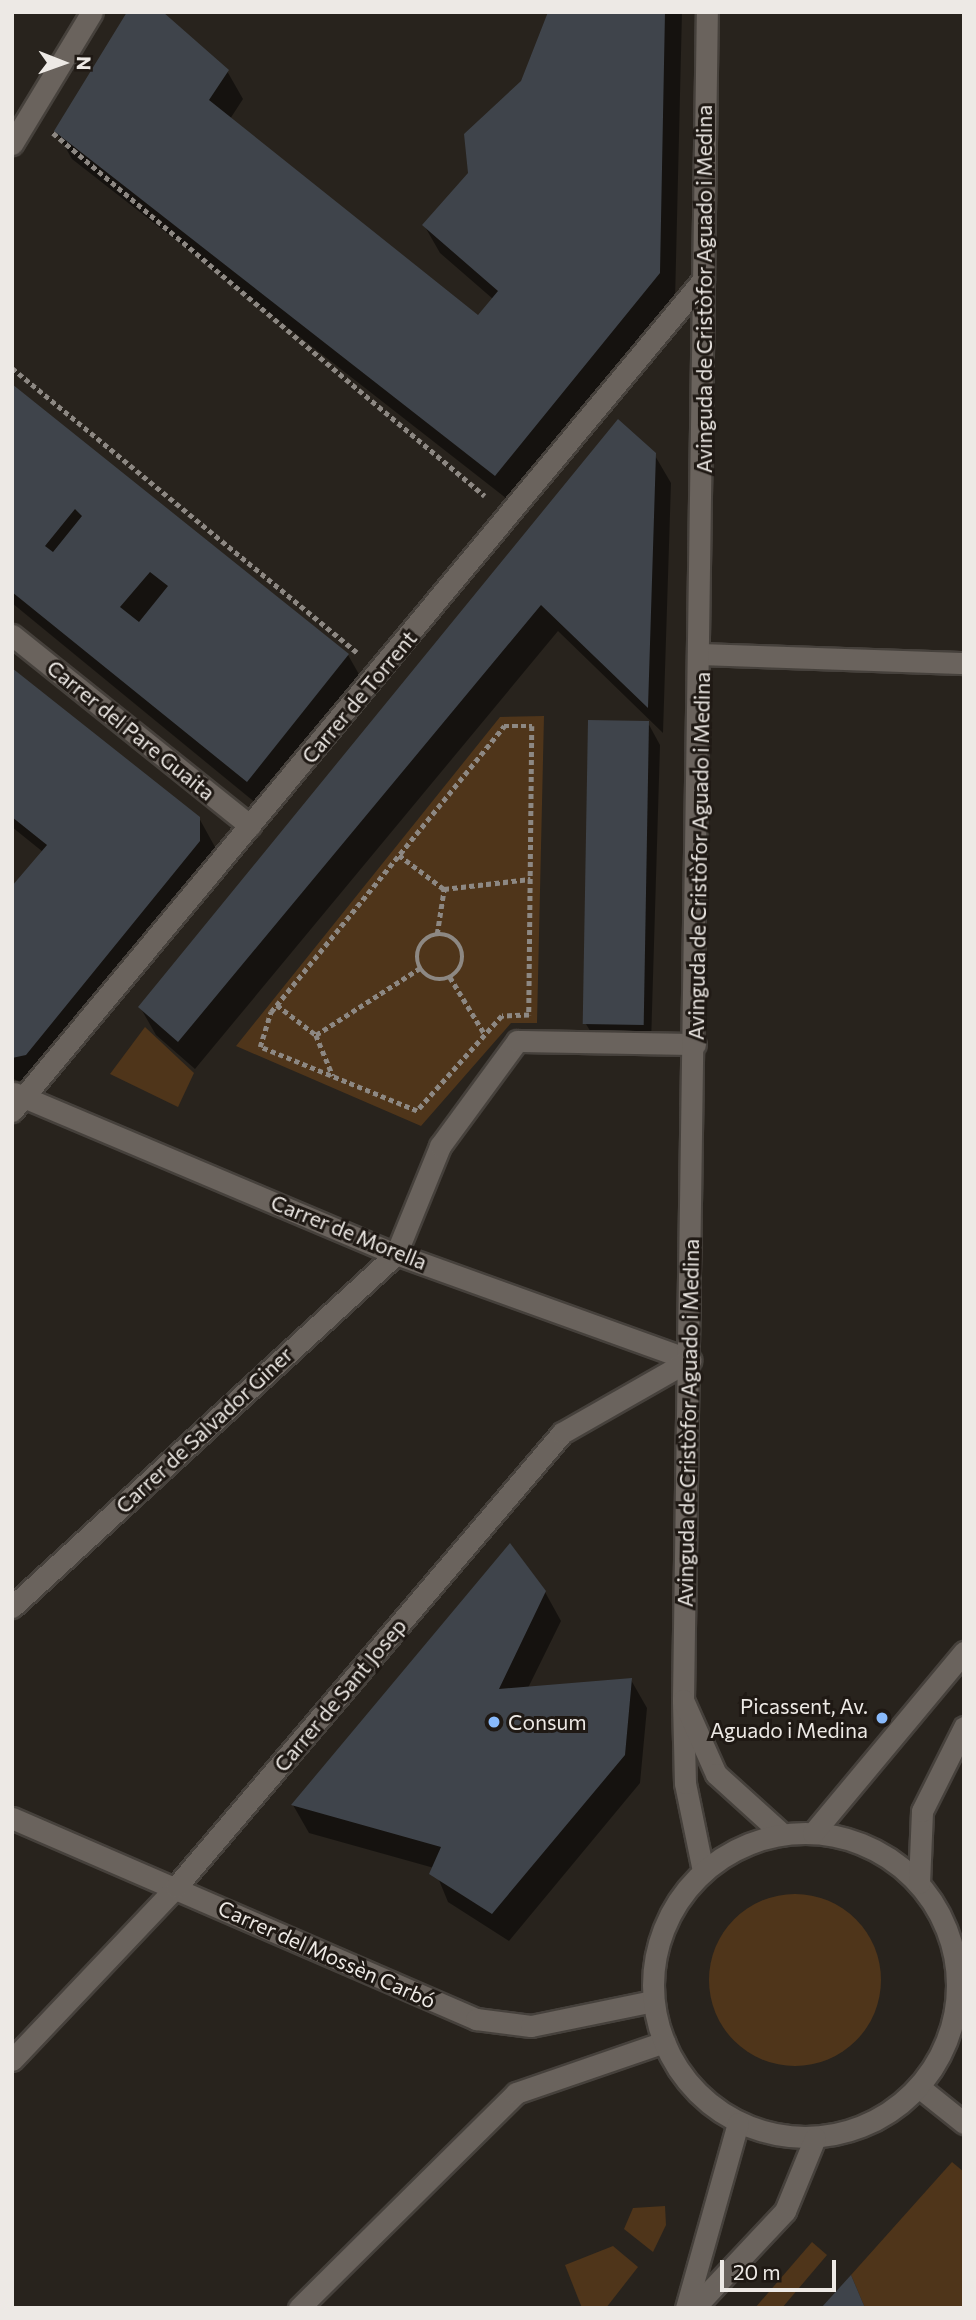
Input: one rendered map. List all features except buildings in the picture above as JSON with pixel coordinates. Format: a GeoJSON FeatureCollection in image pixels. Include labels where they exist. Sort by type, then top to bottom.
{"type":"FeatureCollection","features":[{"type":"Feature","properties":{"kind":"street"},"geometry":{"type":"LineString","coordinates":[[12,144],[92,12]]}},
{"type":"Feature","properties":{"kind":"street","name":"Avinguda de Cristòfor Aguado i Medina"},"geometry":{"type":"LineString","coordinates":[[703,1871],[685,1783],[683,1700],[703,654],[703,280],[707,12]]}},
{"type":"Feature","properties":{"kind":"street","name":"Carrer de Torrent"},"geometry":{"type":"LineString","coordinates":[[16,1100],[382,673],[505,518],[703,280]]}},
{"type":"Feature","properties":{"kind":"street","name":"Carrer del Pare Guaita"},"geometry":{"type":"LineString","coordinates":[[12,635],[250,826]]}},
{"type":"Feature","properties":{"kind":"street"},"geometry":{"type":"LineString","coordinates":[[703,654],[964,663]]}},
{"type":"Feature","properties":{"kind":"street"},"geometry":{"type":"LineString","coordinates":[[396,1254],[440,1146],[517,1041],[695,1044]]}},
{"type":"Feature","properties":{"kind":"street","name":"Carrer de Morella"},"geometry":{"type":"LineString","coordinates":[[16,1100],[396,1254],[690,1360]]}},
{"type":"Feature","properties":{"kind":"street","name":"Carrer de Salvador Giner"},"geometry":{"type":"LineString","coordinates":[[12,1606],[396,1254]]}},
{"type":"Feature","properties":{"kind":"street","name":"Carrer de Sant Josep"},"geometry":{"type":"LineString","coordinates":[[12,2060],[176,1887],[562,1433],[690,1360]]}},
{"type":"Feature","properties":{"kind":"street"},"geometry":{"type":"LineString","coordinates":[[813,1833],[964,1652]]}},
{"type":"Feature","properties":{"kind":"street","name":"Avinguda de Cristòfor Aguado i Medina"},"geometry":{"type":"LineString","coordinates":[[683,1700],[716,1774],[781,1833]]}},
{"type":"Feature","properties":{"kind":"street"},"geometry":{"type":"LineString","coordinates":[[919,1883],[922,1811],[964,1727]]}},
{"type":"Feature","properties":{"kind":"street","name":"Carrer del Mossèn Carbó"},"geometry":{"type":"LineString","coordinates":[[12,1818],[476,2019],[531,2026],[653,2000]]}},
{"type":"Feature","properties":{"kind":"street"},"geometry":{"type":"LineString","coordinates":[[781,1833],[813,1833],[880,1851],[919,1883],[940,1913],[955,1953],[958,1995],[956,2036],[919,2087],[889,2113],[854,2130],[815,2138],[775,2135],[738,2123],[707,2102],[664,2042],[653,2000],[660,1942],[673,1908],[703,1871],[739,1846],[781,1833]]}},
{"type":"Feature","properties":{"kind":"street"},"geometry":{"type":"LineString","coordinates":[[940,1913],[964,1921]]}},
{"type":"Feature","properties":{"kind":"street"},"geometry":{"type":"LineString","coordinates":[[299,2308],[516,2093],[664,2042]]}},
{"type":"Feature","properties":{"kind":"street"},"geometry":{"type":"LineString","coordinates":[[919,2087],[964,2123]]}},
{"type":"Feature","properties":{"kind":"street"},"geometry":{"type":"LineString","coordinates":[[686,2308],[738,2123]]}},
{"type":"Feature","properties":{"kind":"street"},"geometry":{"type":"LineString","coordinates":[[694,2308],[785,2211],[815,2138]]}},
{"type":"Feature","properties":{"kind":"path"},"geometry":{"type":"LineString","coordinates":[[30,114],[505,518]]}},
{"type":"Feature","properties":{"kind":"path"},"geometry":{"type":"LineString","coordinates":[[12,368],[382,673]]}},
{"type":"Feature","properties":{"kind":"path"},"geometry":{"type":"LineString","coordinates":[[504,726],[532,726],[530,879],[529,1015],[502,1016],[417,1111],[260,1046],[277,1005],[504,726]]}},
{"type":"Feature","properties":{"kind":"path"},"geometry":{"type":"LineString","coordinates":[[399,855],[444,889],[530,879]]}},
{"type":"Feature","properties":{"kind":"path"},"geometry":{"type":"LineString","coordinates":[[437,934],[461,948],[459,970],[450,977],[432,979],[420,968],[419,947],[437,934],[444,889]]}},
{"type":"Feature","properties":{"kind":"path"},"geometry":{"type":"LineString","coordinates":[[316,1035],[420,968]]}},
{"type":"Feature","properties":{"kind":"path"},"geometry":{"type":"LineString","coordinates":[[450,977],[490,1043]]}},
{"type":"Feature","properties":{"kind":"path"},"geometry":{"type":"LineString","coordinates":[[277,1005],[316,1035],[333,1077]]}},
{"type":"Feature","properties":{"kind":"shaded area"},"geometry":{"type":"Polygon","coordinates":[[[544,716],[537,1023],[511,1023],[421,1126],[236,1046],[500,717],[544,716]]]}},
{"type":"Feature","properties":{"kind":"shaded area"},"geometry":{"type":"Polygon","coordinates":[[[145,1027],[194,1073],[178,1107],[110,1074],[145,1027]]]}},
{"type":"Feature","properties":{"kind":"shaded area"},"geometry":{"type":"Polygon","coordinates":[[[795,1894],[828,1901],[856,1919],[874,1947],[881,1980],[874,2013],[856,2041],[828,2059],[795,2066],[762,2059],[734,2041],[716,2013],[709,1980],[716,1947],[734,1919],[762,1901],[795,1894]]]}},
{"type":"Feature","properties":{"kind":"shaded area"},"geometry":{"type":"Polygon","coordinates":[[[952,2162],[964,2172],[964,2308],[865,2308],[851,2275],[952,2162]]]}},
{"type":"Feature","properties":{"kind":"shaded area"},"geometry":{"type":"Polygon","coordinates":[[[665,2206],[666,2225],[653,2252],[624,2229],[633,2208],[665,2206]]]}},
{"type":"Feature","properties":{"kind":"shaded area"},"geometry":{"type":"Polygon","coordinates":[[[812,2242],[827,2255],[782,2308],[755,2308],[812,2242]]]}},
{"type":"Feature","properties":{"kind":"shaded area"},"geometry":{"type":"Polygon","coordinates":[[[613,2246],[638,2267],[606,2308],[582,2308],[565,2265],[613,2246]]]}},
{"type":"Feature","properties":{"kind":"place","name":"Picassent, Av. Aguado i Medina"},"geometry":{"type":"Point","coordinates":[882,1718]}},
{"type":"Feature","properties":{"kind":"place","name":"Consum"},"geometry":{"type":"Point","coordinates":[494,1722]}}]}
